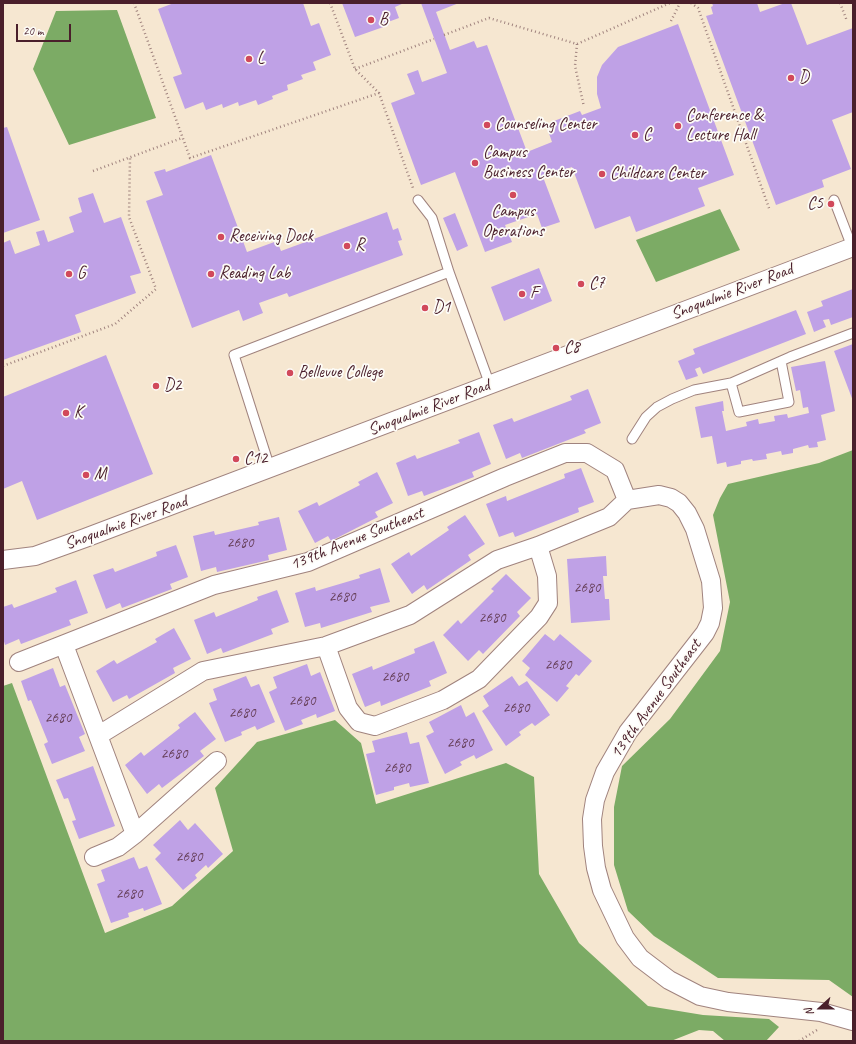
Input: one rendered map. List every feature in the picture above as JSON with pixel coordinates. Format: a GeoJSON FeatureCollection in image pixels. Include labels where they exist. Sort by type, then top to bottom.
{"type":"FeatureCollection","features":[{"type":"Feature","properties":{"kind":"street","name":"Snoqualmie River Road"},"geometry":{"type":"LineString","coordinates":[[3,560],[35,556],[853,247]]}},
{"type":"Feature","properties":{"kind":"street","name":"139th Avenue Southeast"},"geometry":{"type":"LineString","coordinates":[[19,662],[214,585],[308,562],[504,477],[565,453],[587,453],[616,470],[627,500],[659,495],[671,498],[679,503],[687,513],[695,529],[711,581],[713,608],[710,623],[705,633],[628,732],[605,772],[595,800],[592,819],[593,846],[596,868],[608,902],[625,938],[640,958],[669,980],[700,996],[728,1002],[821,1012],[853,1021]]}},
{"type":"Feature","properties":{"kind":"street"},"geometry":{"type":"LineString","coordinates":[[99,735],[203,672],[326,646],[410,615],[497,560],[538,546],[609,517],[627,500]]}},
{"type":"Feature","properties":{"kind":"street"},"geometry":{"type":"LineString","coordinates":[[326,646],[348,708],[359,722],[375,726],[443,700],[479,679],[539,617],[548,603],[547,576],[538,546]]}},
{"type":"Feature","properties":{"kind":"street"},"geometry":{"type":"LineString","coordinates":[[64,645],[136,834]]}},
{"type":"Feature","properties":{"kind":"street"},"geometry":{"type":"LineString","coordinates":[[94,857],[118,847],[136,834],[218,761]]}},
{"type":"Feature","properties":{"kind":"lane"},"geometry":{"type":"LineString","coordinates":[[418,200],[432,218],[449,272],[490,385]]}},
{"type":"Feature","properties":{"kind":"lane"},"geometry":{"type":"LineString","coordinates":[[834,200],[853,247]]}},
{"type":"Feature","properties":{"kind":"lane"},"geometry":{"type":"LineString","coordinates":[[270,468],[234,355],[449,272]]}},
{"type":"Feature","properties":{"kind":"lane"},"geometry":{"type":"LineString","coordinates":[[632,439],[646,417],[657,408],[694,390],[731,383],[781,360],[853,333]]}},
{"type":"Feature","properties":{"kind":"lane"},"geometry":{"type":"LineString","coordinates":[[731,383],[738,412],[789,402],[781,360]]}},
{"type":"Feature","properties":{"kind":"path"},"geometry":{"type":"LineString","coordinates":[[134,3],[190,158],[379,93]]}},
{"type":"Feature","properties":{"kind":"path"},"geometry":{"type":"LineString","coordinates":[[330,3],[355,69],[379,93],[418,200]]}},
{"type":"Feature","properties":{"kind":"path"},"geometry":{"type":"LineString","coordinates":[[444,35],[489,18],[577,44],[670,3]]}},
{"type":"Feature","properties":{"kind":"path"},"geometry":{"type":"LineString","coordinates":[[671,21],[680,3]]}},
{"type":"Feature","properties":{"kind":"path"},"geometry":{"type":"LineString","coordinates":[[691,3],[698,8],[770,211]]}},
{"type":"Feature","properties":{"kind":"path"},"geometry":{"type":"LineString","coordinates":[[840,3],[847,21]]}},
{"type":"Feature","properties":{"kind":"path"},"geometry":{"type":"LineString","coordinates":[[355,69],[434,39]]}},
{"type":"Feature","properties":{"kind":"path"},"geometry":{"type":"LineString","coordinates":[[577,44],[575,66],[584,107]]}},
{"type":"Feature","properties":{"kind":"path"},"geometry":{"type":"LineString","coordinates":[[94,171],[182,138]]}},
{"type":"Feature","properties":{"kind":"path"},"geometry":{"type":"LineString","coordinates":[[3,366],[115,324],[156,289],[129,217],[130,158]]}},
{"type":"Feature","properties":{"kind":"path"},"geometry":{"type":"LineString","coordinates":[[799,1041],[822,1027]]}},
{"type":"Feature","properties":{"kind":"green space"},"geometry":{"type":"Polygon","coordinates":[[[117,10],[156,118],[69,145],[33,69],[56,11],[117,10]]]}},
{"type":"Feature","properties":{"kind":"green space"},"geometry":{"type":"Polygon","coordinates":[[[720,209],[740,250],[656,282],[636,240],[720,209]]]}},
{"type":"Feature","properties":{"kind":"green space"},"geometry":{"type":"Polygon","coordinates":[[[853,450],[853,997],[829,980],[718,978],[654,936],[628,911],[614,865],[614,807],[622,766],[670,719],[720,651],[730,602],[713,515],[728,484],[819,463],[853,450]]]}},
{"type":"Feature","properties":{"kind":"green space"},"geometry":{"type":"Polygon","coordinates":[[[12,683],[105,933],[172,906],[233,851],[215,788],[257,742],[335,720],[361,743],[376,804],[506,763],[534,777],[539,874],[579,943],[648,1006],[703,1015],[769,1019],[779,1027],[766,1041],[725,1041],[713,1031],[699,1030],[671,1041],[3,1041],[3,686],[12,683]]]}},
{"type":"Feature","properties":{"kind":"building","name":"L"},"geometry":{"type":"Polygon","coordinates":[[[174,3],[303,3],[311,26],[319,23],[331,55],[313,62],[316,70],[301,75],[303,79],[287,85],[288,90],[272,96],[273,99],[258,105],[256,100],[239,106],[238,102],[223,108],[222,104],[206,110],[203,102],[185,109],[173,77],[182,74],[158,9],[174,3]]]}},
{"type":"Feature","properties":{"kind":"building","name":"B"},"geometry":{"type":"Polygon","coordinates":[[[342,3],[404,3],[395,7],[399,18],[388,22],[389,25],[355,37],[342,3]]]}},
{"type":"Feature","properties":{"kind":"building","name":"C"},"geometry":{"type":"Polygon","coordinates":[[[421,3],[459,3],[436,12],[450,50],[474,41],[477,48],[487,45],[527,152],[552,142],[547,128],[556,125],[554,121],[580,111],[582,115],[601,108],[597,94],[597,77],[602,65],[618,47],[678,24],[734,175],[698,188],[705,206],[636,232],[630,216],[595,229],[572,167],[543,177],[560,222],[542,228],[537,214],[505,225],[512,242],[485,252],[455,172],[421,185],[391,103],[415,94],[407,74],[418,70],[422,82],[447,73],[421,3]]]}},
{"type":"Feature","properties":{"kind":"building","name":"D"},"geometry":{"type":"Polygon","coordinates":[[[712,3],[757,3],[760,12],[785,3],[791,3],[807,45],[853,28],[853,112],[832,120],[851,169],[822,180],[824,187],[776,205],[706,16],[713,14],[711,7],[713,6],[712,3]]]}},
{"type":"Feature","properties":{"kind":"building"},"geometry":{"type":"Polygon","coordinates":[[[7,127],[40,220],[3,233],[3,128],[7,127]]]}},
{"type":"Feature","properties":{"kind":"building","name":"R"},"geometry":{"type":"Polygon","coordinates":[[[211,155],[247,252],[277,241],[281,251],[387,212],[393,230],[398,228],[402,240],[398,241],[403,255],[289,297],[287,293],[259,303],[263,313],[243,321],[239,310],[192,328],[146,201],[163,195],[154,172],[165,169],[166,172],[211,155]]]}},
{"type":"Feature","properties":{"kind":"building","name":"G"},"geometry":{"type":"Polygon","coordinates":[[[93,193],[104,223],[121,217],[141,273],[130,276],[136,293],[75,315],[81,332],[3,360],[3,243],[10,240],[15,254],[40,245],[36,232],[44,230],[48,242],[74,232],[69,217],[82,212],[78,198],[93,193]]]}},
{"type":"Feature","properties":{"kind":"building"},"geometry":{"type":"Polygon","coordinates":[[[455,213],[468,246],[457,251],[443,218],[455,213]]]}},
{"type":"Feature","properties":{"kind":"building","name":"F"},"geometry":{"type":"Polygon","coordinates":[[[539,268],[552,301],[504,321],[491,287],[539,268]]]}},
{"type":"Feature","properties":{"kind":"building"},"geometry":{"type":"Polygon","coordinates":[[[853,289],[853,317],[831,325],[829,319],[823,320],[826,327],[814,332],[807,312],[823,306],[821,301],[853,289]]]}},
{"type":"Feature","properties":{"kind":"building"},"geometry":{"type":"Polygon","coordinates":[[[796,310],[806,334],[703,374],[700,367],[695,369],[698,376],[686,380],[678,361],[695,354],[693,349],[796,310]]]}},
{"type":"Feature","properties":{"kind":"building"},"geometry":{"type":"Polygon","coordinates":[[[853,344],[853,401],[834,351],[853,344]]]}},
{"type":"Feature","properties":{"kind":"building","name":"K"},"geometry":{"type":"Polygon","coordinates":[[[106,355],[153,474],[37,520],[22,481],[3,489],[3,397],[106,355]]]}},
{"type":"Feature","properties":{"kind":"building"},"geometry":{"type":"Polygon","coordinates":[[[825,361],[835,411],[821,415],[826,440],[817,442],[818,447],[809,448],[808,445],[793,449],[793,453],[782,455],[781,451],[766,454],[767,459],[741,461],[741,464],[727,467],[726,462],[717,464],[712,436],[701,438],[695,407],[723,401],[724,411],[722,411],[726,431],[747,426],[746,422],[758,419],[759,424],[775,421],[774,416],[787,414],[788,418],[809,413],[808,407],[803,408],[800,390],[796,391],[791,367],[825,361]]]}},
{"type":"Feature","properties":{"kind":"building"},"geometry":{"type":"Polygon","coordinates":[[[588,389],[601,423],[584,430],[586,433],[522,458],[520,453],[506,459],[493,425],[512,418],[514,422],[572,400],[570,396],[588,389]]]}},
{"type":"Feature","properties":{"kind":"building"},"geometry":{"type":"Polygon","coordinates":[[[479,432],[491,464],[472,472],[474,477],[424,496],[422,491],[408,496],[396,463],[415,455],[417,459],[460,443],[458,440],[479,432]]]}},
{"type":"Feature","properties":{"kind":"building"},"geometry":{"type":"Polygon","coordinates":[[[581,468],[594,502],[578,508],[579,512],[515,537],[513,532],[499,537],[486,504],[506,496],[507,501],[565,478],[564,474],[581,468]]]}},
{"type":"Feature","properties":{"kind":"building"},"geometry":{"type":"Polygon","coordinates":[[[377,472],[393,503],[375,512],[378,517],[331,541],[328,536],[315,543],[298,511],[317,502],[319,506],[360,485],[358,482],[377,472]]]}},
{"type":"Feature","properties":{"kind":"building"},"geometry":{"type":"Polygon","coordinates":[[[465,515],[485,544],[468,555],[471,560],[427,590],[424,585],[412,594],[391,564],[409,552],[411,556],[449,530],[447,527],[465,515]]]}},
{"type":"Feature","properties":{"kind":"building"},"geometry":{"type":"Polygon","coordinates":[[[279,517],[287,550],[268,555],[269,560],[217,572],[216,567],[201,571],[193,536],[214,531],[215,535],[259,525],[258,522],[279,517]]]}},
{"type":"Feature","properties":{"kind":"building"},"geometry":{"type":"Polygon","coordinates":[[[176,545],[188,577],[170,584],[172,589],[122,608],[120,603],[106,609],[93,575],[113,568],[115,572],[157,556],[156,552],[176,545]]]}},
{"type":"Feature","properties":{"kind":"building"},"geometry":{"type":"Polygon","coordinates":[[[606,556],[607,576],[603,576],[605,599],[609,599],[610,620],[571,623],[567,559],[606,556]]]}},
{"type":"Feature","properties":{"kind":"building"},"geometry":{"type":"Polygon","coordinates":[[[380,568],[390,602],[370,607],[372,612],[321,628],[320,623],[305,627],[295,593],[315,587],[316,591],[360,578],[359,575],[380,568]]]}},
{"type":"Feature","properties":{"kind":"building"},"geometry":{"type":"Polygon","coordinates":[[[506,574],[531,598],[517,612],[520,616],[483,654],[479,650],[468,661],[443,635],[458,620],[461,624],[494,591],[491,589],[506,574]]]}},
{"type":"Feature","properties":{"kind":"building"},"geometry":{"type":"Polygon","coordinates":[[[76,580],[88,613],[69,620],[71,625],[21,644],[19,639],[5,645],[3,638],[3,607],[12,604],[14,608],[57,592],[55,588],[76,580]]]}},
{"type":"Feature","properties":{"kind":"building"},"geometry":{"type":"Polygon","coordinates":[[[277,590],[289,622],[271,629],[273,634],[223,653],[221,648],[207,654],[194,620],[214,612],[216,617],[258,600],[257,597],[277,590]]]}},
{"type":"Feature","properties":{"kind":"building"},"geometry":{"type":"Polygon","coordinates":[[[174,628],[191,659],[173,668],[175,673],[129,699],[127,695],[113,702],[96,671],[114,660],[117,664],[157,642],[155,639],[174,628]]]}},
{"type":"Feature","properties":{"kind":"building"},"geometry":{"type":"Polygon","coordinates":[[[545,634],[554,641],[560,634],[592,661],[579,676],[576,674],[566,686],[569,688],[557,702],[525,675],[530,668],[522,661],[545,634]]]}},
{"type":"Feature","properties":{"kind":"building"},"geometry":{"type":"Polygon","coordinates":[[[434,641],[447,673],[429,681],[431,686],[381,706],[380,701],[365,707],[352,674],[372,666],[373,670],[415,653],[414,649],[434,641]]]}},
{"type":"Feature","properties":{"kind":"building"},"geometry":{"type":"Polygon","coordinates":[[[307,664],[311,676],[320,672],[335,711],[317,718],[316,714],[301,720],[303,724],[285,731],[269,692],[277,688],[273,677],[307,664]]]}},
{"type":"Feature","properties":{"kind":"building"},"geometry":{"type":"Polygon","coordinates":[[[53,668],[60,687],[65,685],[85,734],[79,737],[85,751],[52,764],[44,744],[48,742],[31,700],[28,701],[21,681],[53,668]]]}},
{"type":"Feature","properties":{"kind":"building"},"geometry":{"type":"Polygon","coordinates":[[[246,676],[251,687],[259,684],[275,722],[257,730],[255,726],[241,732],[242,735],[225,742],[209,703],[217,700],[213,689],[246,676]]]}},
{"type":"Feature","properties":{"kind":"building"},"geometry":{"type":"Polygon","coordinates":[[[512,676],[519,686],[527,681],[550,715],[535,726],[532,723],[519,732],[521,735],[506,746],[482,711],[489,706],[483,696],[512,676]]]}},
{"type":"Feature","properties":{"kind":"building"},"geometry":{"type":"Polygon","coordinates":[[[461,705],[466,717],[474,712],[493,750],[476,759],[474,755],[460,762],[462,765],[445,774],[426,736],[434,732],[429,722],[461,705]]]}},
{"type":"Feature","properties":{"kind":"building"},"geometry":{"type":"Polygon","coordinates":[[[195,712],[216,739],[200,751],[204,756],[162,788],[159,784],[147,794],[125,765],[141,752],[144,756],[180,728],[178,725],[195,712]]]}},
{"type":"Feature","properties":{"kind":"building"},"geometry":{"type":"Polygon","coordinates":[[[407,732],[410,744],[419,742],[429,783],[410,787],[409,783],[394,787],[394,790],[376,795],[366,754],[375,752],[372,741],[407,732]]]}},
{"type":"Feature","properties":{"kind":"building"},"geometry":{"type":"Polygon","coordinates":[[[93,766],[115,826],[79,839],[72,821],[76,820],[68,798],[64,799],[56,780],[93,766]]]}},
{"type":"Feature","properties":{"kind":"building"},"geometry":{"type":"Polygon","coordinates":[[[180,820],[188,830],[195,823],[223,854],[208,868],[206,865],[195,875],[197,878],[183,890],[155,859],[161,853],[153,845],[180,820]]]}},
{"type":"Feature","properties":{"kind":"building"},"geometry":{"type":"Polygon","coordinates":[[[134,857],[139,869],[147,866],[162,904],[144,911],[143,908],[128,913],[129,917],[111,923],[97,884],[105,881],[101,870],[134,857]]]}},
{"type":"Feature","properties":{"kind":"place","name":"B"},"geometry":{"type":"Point","coordinates":[371,20]}},
{"type":"Feature","properties":{"kind":"place","name":"L"},"geometry":{"type":"Point","coordinates":[249,59]}},
{"type":"Feature","properties":{"kind":"place","name":"D"},"geometry":{"type":"Point","coordinates":[791,78]}},
{"type":"Feature","properties":{"kind":"place","name":"Counseling Center"},"geometry":{"type":"Point","coordinates":[487,125]}},
{"type":"Feature","properties":{"kind":"place","name":"Conference & Lecture Hall"},"geometry":{"type":"Point","coordinates":[678,126]}},
{"type":"Feature","properties":{"kind":"place","name":"C"},"geometry":{"type":"Point","coordinates":[635,135]}},
{"type":"Feature","properties":{"kind":"place","name":"Campus Business Center"},"geometry":{"type":"Point","coordinates":[475,163]}},
{"type":"Feature","properties":{"kind":"place","name":"Childcare Center"},"geometry":{"type":"Point","coordinates":[602,174]}},
{"type":"Feature","properties":{"kind":"place","name":"Campus Operations"},"geometry":{"type":"Point","coordinates":[513,195]}},
{"type":"Feature","properties":{"kind":"place","name":"C5"},"geometry":{"type":"Point","coordinates":[831,204]}},
{"type":"Feature","properties":{"kind":"place","name":"Receiving Dock"},"geometry":{"type":"Point","coordinates":[221,237]}},
{"type":"Feature","properties":{"kind":"place","name":"R"},"geometry":{"type":"Point","coordinates":[347,246]}},
{"type":"Feature","properties":{"kind":"place","name":"G"},"geometry":{"type":"Point","coordinates":[69,274]}},
{"type":"Feature","properties":{"kind":"place","name":"Reading Lab"},"geometry":{"type":"Point","coordinates":[211,274]}},
{"type":"Feature","properties":{"kind":"place","name":"C7"},"geometry":{"type":"Point","coordinates":[581,284]}},
{"type":"Feature","properties":{"kind":"place","name":"F"},"geometry":{"type":"Point","coordinates":[522,294]}},
{"type":"Feature","properties":{"kind":"place","name":"D1"},"geometry":{"type":"Point","coordinates":[425,308]}},
{"type":"Feature","properties":{"kind":"place","name":"C8"},"geometry":{"type":"Point","coordinates":[556,348]}},
{"type":"Feature","properties":{"kind":"place","name":"Bellevue College"},"geometry":{"type":"Point","coordinates":[290,373]}},
{"type":"Feature","properties":{"kind":"place","name":"D2"},"geometry":{"type":"Point","coordinates":[156,386]}},
{"type":"Feature","properties":{"kind":"place","name":"K"},"geometry":{"type":"Point","coordinates":[66,413]}},
{"type":"Feature","properties":{"kind":"place","name":"C12"},"geometry":{"type":"Point","coordinates":[236,459]}},
{"type":"Feature","properties":{"kind":"place","name":"M"},"geometry":{"type":"Point","coordinates":[86,475]}}]}
